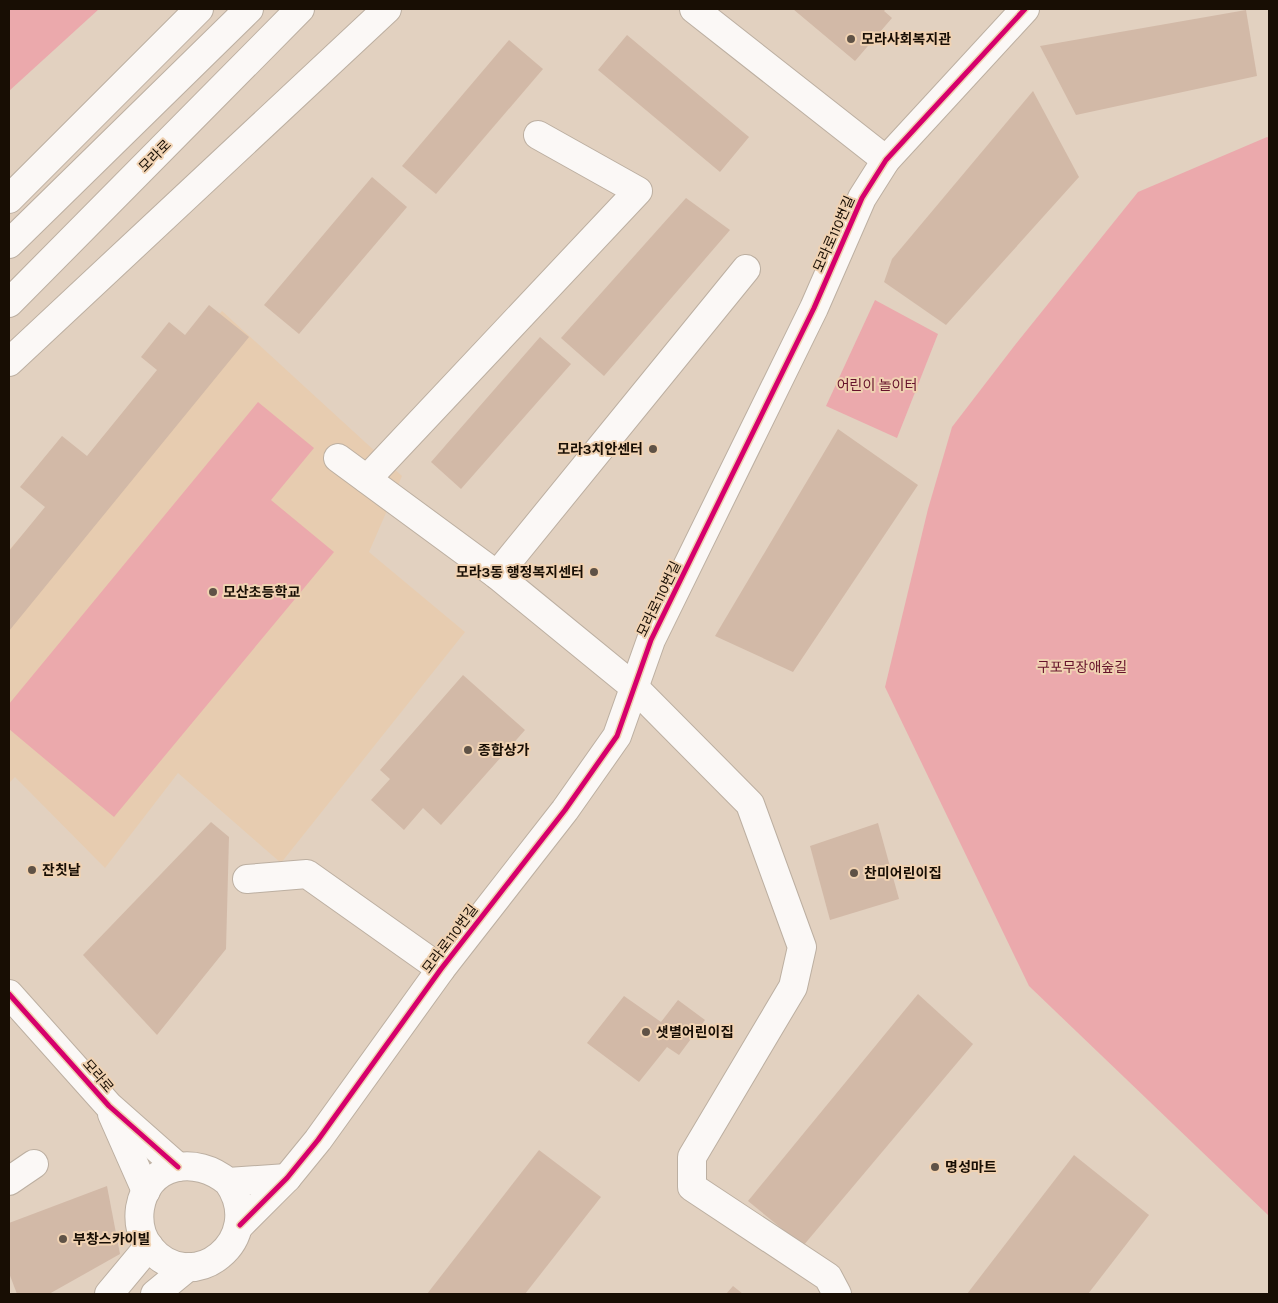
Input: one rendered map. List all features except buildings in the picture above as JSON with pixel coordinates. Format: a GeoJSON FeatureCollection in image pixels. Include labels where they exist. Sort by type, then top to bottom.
{"type":"FeatureCollection","features":[{"type":"Feature","properties":{"kind":"main road"},"geometry":{"type":"LineString","coordinates":[[9,199],[199,9]]}},
{"type":"Feature","properties":{"kind":"main road"},"geometry":{"type":"LineString","coordinates":[[9,244],[249,9]]}},
{"type":"Feature","properties":{"kind":"main road","name":"모라로"},"geometry":{"type":"LineString","coordinates":[[10,301],[300,9]]}},
{"type":"Feature","properties":{"kind":"main road"},"geometry":{"type":"LineString","coordinates":[[9,362],[387,9]]}},
{"type":"Feature","properties":{"kind":"main road"},"geometry":{"type":"LineString","coordinates":[[694,9],[886,160]]}},
{"type":"Feature","properties":{"kind":"main road","name":"모라로110번길"},"geometry":{"type":"LineString","coordinates":[[154,1294],[188,1267],[198,1266],[218,1258],[232,1244],[240,1225],[287,1178],[318,1140],[441,969],[565,810],[617,736],[651,640],[814,308],[862,198],[886,160],[1025,9]]}},
{"type":"Feature","properties":{"kind":"main road"},"geometry":{"type":"LineString","coordinates":[[367,479],[638,191],[538,135]]}},
{"type":"Feature","properties":{"kind":"main road"},"geometry":{"type":"LineString","coordinates":[[497,575],[746,269]]}},
{"type":"Feature","properties":{"kind":"main road"},"geometry":{"type":"LineString","coordinates":[[338,458],[497,575],[634,687],[750,804],[802,947],[793,988],[692,1157],[692,1187],[828,1277],[837,1294]]}},
{"type":"Feature","properties":{"kind":"main road"},"geometry":{"type":"LineString","coordinates":[[247,879],[307,874],[441,969]]}},
{"type":"Feature","properties":{"kind":"main road","name":"모라로"},"geometry":{"type":"LineString","coordinates":[[9,994],[109,1106],[178,1166]]}},
{"type":"Feature","properties":{"kind":"main road","name":"모라로"},"geometry":{"type":"LineString","coordinates":[[109,1106],[146,1191]]}},
{"type":"Feature","properties":{"kind":"main road"},"geometry":{"type":"LineString","coordinates":[[9,1180],[34,1164]]}},
{"type":"Feature","properties":{"kind":"main road"},"geometry":{"type":"LineString","coordinates":[[188,1267],[166,1261],[149,1246],[140,1224],[141,1202],[146,1191],[160,1175],[178,1166],[192,1165],[205,1168],[228,1182],[238,1202],[240,1225]]}},
{"type":"Feature","properties":{"kind":"main road"},"geometry":{"type":"LineString","coordinates":[[228,1182],[287,1178]]}},
{"type":"Feature","properties":{"kind":"main road"},"geometry":{"type":"LineString","coordinates":[[109,1294],[149,1246]]}},
{"type":"Feature","properties":{"kind":"shaded area","name":"모산초등학교"},"geometry":{"type":"Polygon","coordinates":[[[222,311],[402,476],[369,552],[465,632],[281,863],[178,773],[105,868],[15,777],[9,783],[9,550],[222,311]]]}},
{"type":"Feature","properties":{"kind":"green space"},"geometry":{"type":"Polygon","coordinates":[[[9,9],[99,9],[9,91],[9,9]]]}},
{"type":"Feature","properties":{"kind":"green space","name":"구포무장애숲길"},"geometry":{"type":"Polygon","coordinates":[[[1267,137],[1269,138],[1269,1216],[1029,986],[885,687],[928,509],[952,427],[1138,192],[1267,137]]]}},
{"type":"Feature","properties":{"kind":"green space","name":"어린이 놀이터"},"geometry":{"type":"Polygon","coordinates":[[[875,300],[938,334],[897,438],[826,406],[875,300]]]}},
{"type":"Feature","properties":{"kind":"green space"},"geometry":{"type":"Polygon","coordinates":[[[258,402],[314,448],[271,500],[334,552],[114,817],[9,729],[9,704],[258,402]]]}},
{"type":"Feature","properties":{"kind":"cycle path"},"geometry":{"type":"LineString","coordinates":[[240,1225],[287,1178],[318,1140],[441,969],[565,810],[617,736],[651,640],[814,308],[862,198],[886,160],[1025,9]]}},
{"type":"Feature","properties":{"kind":"cycle path"},"geometry":{"type":"LineString","coordinates":[[9,994],[109,1106],[178,1167]]}},
{"type":"Feature","properties":{"kind":"place","name":"모라사회복지관"},"geometry":{"type":"Point","coordinates":[851,39]}},
{"type":"Feature","properties":{"kind":"place","name":"모라3치안센터"},"geometry":{"type":"Point","coordinates":[653,449]}},
{"type":"Feature","properties":{"kind":"place","name":"모라3동 행정복지센터"},"geometry":{"type":"Point","coordinates":[594,572]}},
{"type":"Feature","properties":{"kind":"place","name":"모산초등학교"},"geometry":{"type":"Point","coordinates":[213,592]}},
{"type":"Feature","properties":{"kind":"place","name":"종합상가"},"geometry":{"type":"Point","coordinates":[468,750]}},
{"type":"Feature","properties":{"kind":"place","name":"잔칫날"},"geometry":{"type":"Point","coordinates":[32,870]}},
{"type":"Feature","properties":{"kind":"place","name":"찬미어린이집"},"geometry":{"type":"Point","coordinates":[854,873]}},
{"type":"Feature","properties":{"kind":"place","name":"샛별어린이집"},"geometry":{"type":"Point","coordinates":[646,1032]}},
{"type":"Feature","properties":{"kind":"place","name":"명성마트"},"geometry":{"type":"Point","coordinates":[935,1167]}},
{"type":"Feature","properties":{"kind":"place","name":"부창스카이빌"},"geometry":{"type":"Point","coordinates":[63,1239]}}]}
